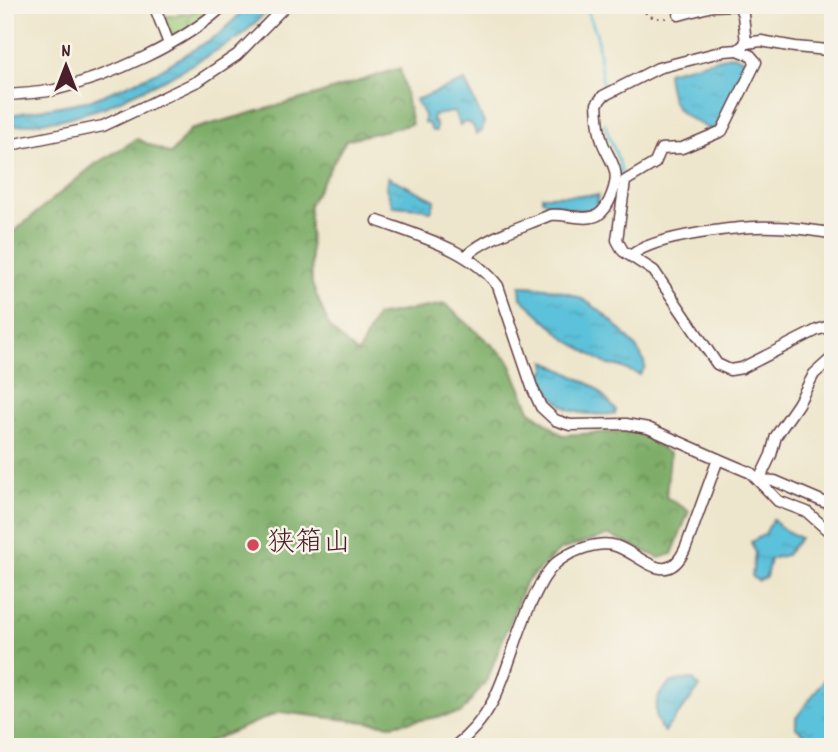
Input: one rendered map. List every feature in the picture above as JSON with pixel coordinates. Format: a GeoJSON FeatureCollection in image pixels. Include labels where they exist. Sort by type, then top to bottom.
{"type":"FeatureCollection","features":[{"type":"Feature","properties":{"kind":"street"},"geometry":{"type":"LineString","coordinates":[[154,5],[169,44]]}},
{"type":"Feature","properties":{"kind":"street"},"geometry":{"type":"LineString","coordinates":[[5,95],[51,91],[92,80],[169,44],[211,18],[224,5]]}},
{"type":"Feature","properties":{"kind":"street"},"geometry":{"type":"LineString","coordinates":[[5,146],[103,126],[198,81],[237,55],[286,5]]}},
{"type":"Feature","properties":{"kind":"street"},"geometry":{"type":"LineString","coordinates":[[679,15],[712,6],[740,9],[742,46],[756,62],[722,131],[682,148],[661,149],[654,163],[625,181],[617,240],[623,251],[654,271],[717,364],[730,370],[742,368],[817,330],[833,325]]}},
{"type":"Feature","properties":{"kind":"street"},"geometry":{"type":"LineString","coordinates":[[466,256],[487,242],[550,215],[586,217],[597,215],[606,207],[616,173],[598,126],[597,104],[603,96],[658,68],[761,41],[830,49],[833,61]]}},
{"type":"Feature","properties":{"kind":"street"},"geometry":{"type":"LineString","coordinates":[[378,221],[466,256],[488,273],[498,286],[541,407],[555,420],[570,425],[626,424],[648,428],[734,464],[759,480],[778,500],[807,512],[833,535]]}},
{"type":"Feature","properties":{"kind":"street"},"geometry":{"type":"LineString","coordinates":[[632,255],[665,240],[761,227],[833,233]]}},
{"type":"Feature","properties":{"kind":"street"},"geometry":{"type":"LineString","coordinates":[[759,480],[771,455],[776,436],[798,404],[814,373],[833,357]]}},
{"type":"Feature","properties":{"kind":"street"},"geometry":{"type":"LineString","coordinates":[[454,747],[470,735],[486,716],[498,694],[526,613],[542,580],[557,562],[598,544],[615,546],[656,569],[672,566],[681,559],[718,459]]}},
{"type":"Feature","properties":{"kind":"street"},"geometry":{"type":"LineString","coordinates":[[759,480],[775,481],[824,502]]}},
{"type":"Feature","properties":{"kind":"path"},"geometry":{"type":"LineString","coordinates":[[633,5],[654,18],[679,15]]}},
{"type":"Feature","properties":{"kind":"path"},"geometry":{"type":"LineString","coordinates":[[740,9],[771,5]]}},
{"type":"Feature","properties":{"kind":"green space"},"geometry":{"type":"Polygon","coordinates":[[[203,5],[222,5],[171,41],[164,17],[192,13],[203,5]]]}},
{"type":"Feature","properties":{"kind":"green space"},"geometry":{"type":"Polygon","coordinates":[[[400,68],[412,124],[346,140],[309,205],[312,284],[330,329],[358,354],[376,316],[445,304],[508,359],[530,410],[562,435],[635,431],[670,454],[666,497],[689,511],[672,554],[659,558],[609,535],[560,550],[525,583],[487,680],[461,713],[391,725],[280,712],[201,745],[203,747],[5,747],[5,239],[94,165],[137,139],[171,154],[190,130],[316,95],[400,68]]]}},
{"type":"Feature","properties":{"kind":"water"},"geometry":{"type":"Polygon","coordinates":[[[249,5],[274,5],[240,37],[169,77],[105,107],[63,119],[5,127],[5,116],[92,100],[155,73],[221,33],[249,5]]]}},
{"type":"Feature","properties":{"kind":"water"},"geometry":{"type":"Polygon","coordinates":[[[733,55],[747,61],[749,65],[720,124],[711,130],[678,109],[671,95],[667,72],[733,55]]]}},
{"type":"Feature","properties":{"kind":"water"},"geometry":{"type":"Polygon","coordinates":[[[465,81],[484,123],[482,131],[476,134],[471,124],[464,122],[460,125],[454,112],[433,115],[436,131],[432,131],[429,124],[424,123],[424,115],[415,100],[465,81]]]}},
{"type":"Feature","properties":{"kind":"water"},"geometry":{"type":"Polygon","coordinates":[[[388,177],[435,200],[431,212],[422,208],[393,206],[386,188],[388,177]]]}},
{"type":"Feature","properties":{"kind":"water"},"geometry":{"type":"Polygon","coordinates":[[[598,195],[596,209],[590,210],[561,207],[542,200],[542,196],[598,195]]]}},
{"type":"Feature","properties":{"kind":"water"},"geometry":{"type":"Polygon","coordinates":[[[520,286],[565,293],[596,308],[623,332],[638,351],[645,367],[640,375],[608,365],[566,339],[521,298],[520,286]]]}},
{"type":"Feature","properties":{"kind":"water"},"geometry":{"type":"Polygon","coordinates":[[[545,361],[595,387],[616,410],[615,414],[579,413],[562,405],[554,398],[541,376],[546,369],[545,361]]]}},
{"type":"Feature","properties":{"kind":"water"},"geometry":{"type":"Polygon","coordinates":[[[773,519],[781,528],[800,538],[786,555],[770,559],[766,577],[758,581],[752,576],[755,553],[751,542],[765,534],[773,519]]]}},
{"type":"Feature","properties":{"kind":"water"},"geometry":{"type":"Polygon","coordinates":[[[833,668],[833,747],[816,747],[817,743],[796,728],[796,718],[833,668]]]}},
{"type":"Feature","properties":{"kind":"water"},"geometry":{"type":"Polygon","coordinates":[[[692,679],[700,687],[664,732],[656,713],[660,694],[673,682],[692,679]]]}},
{"type":"Feature","properties":{"kind":"waterway"},"geometry":{"type":"LineString","coordinates":[[585,5],[597,35],[603,90]]}},
{"type":"Feature","properties":{"kind":"waterway"},"geometry":{"type":"LineString","coordinates":[[605,123],[621,168],[621,180]]}},
{"type":"Feature","properties":{"kind":"waterway"},"geometry":{"type":"LineString","coordinates":[[741,373],[761,366],[789,350]]}},
{"type":"Feature","properties":{"kind":"place","name":"狭箱山"},"geometry":{"type":"Point","coordinates":[253,545]}}]}
